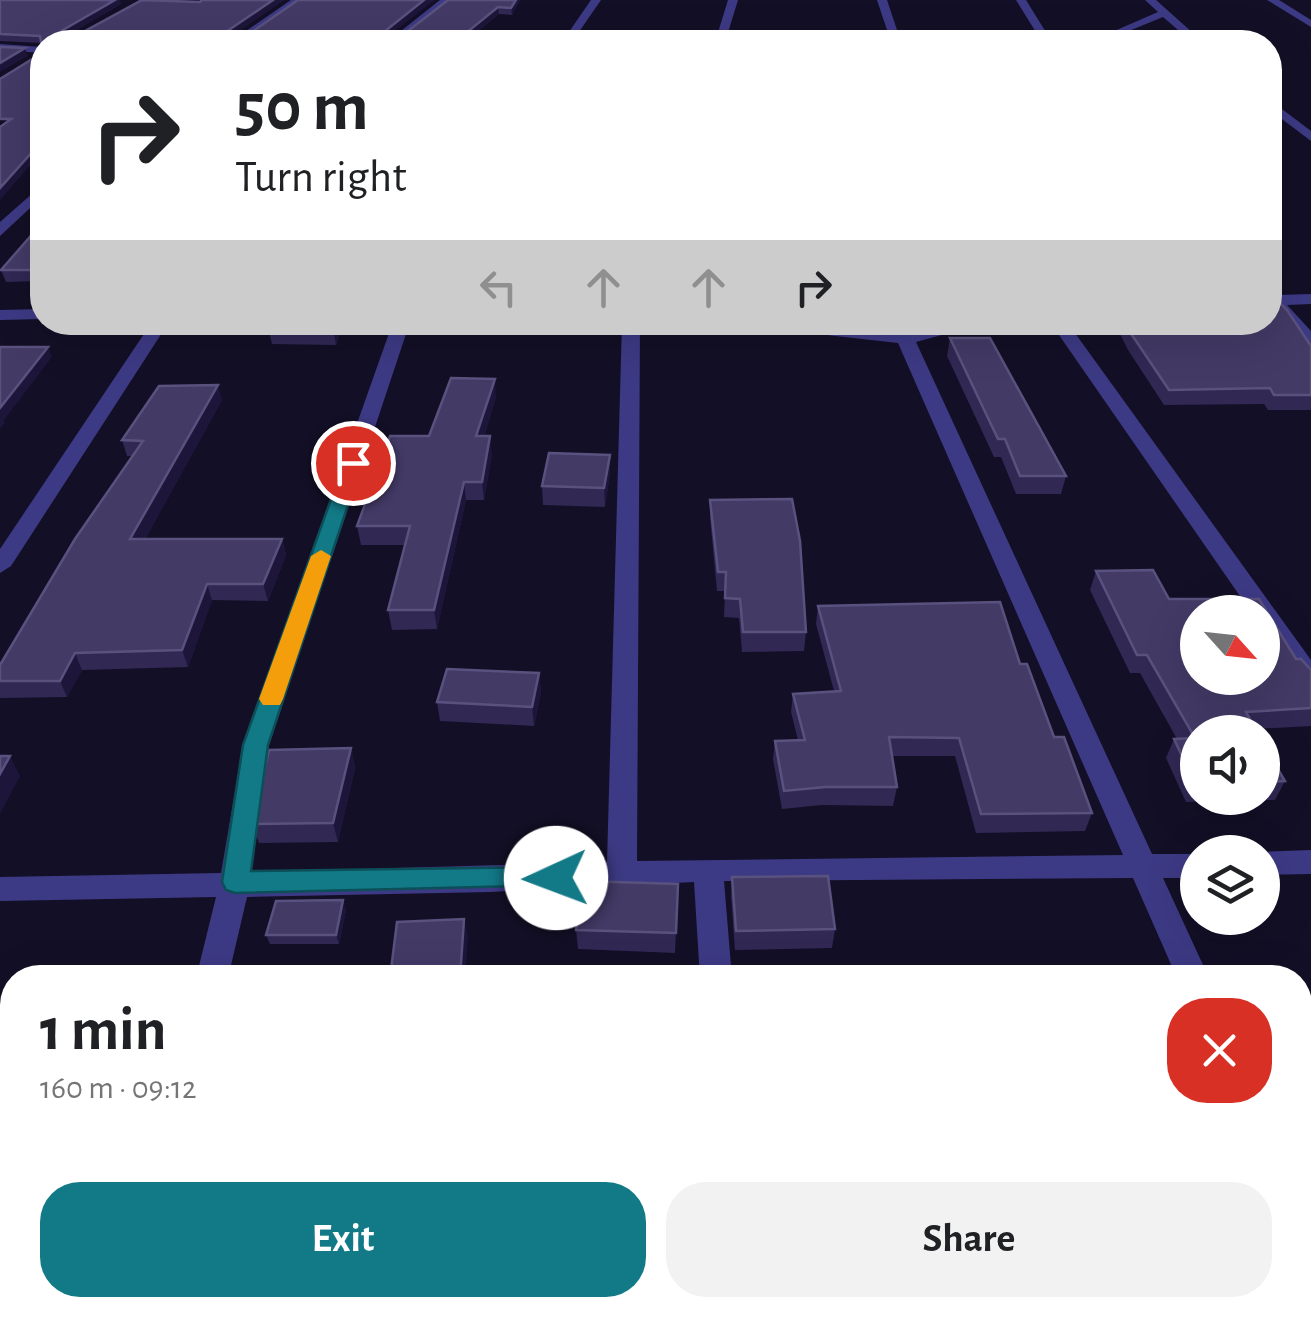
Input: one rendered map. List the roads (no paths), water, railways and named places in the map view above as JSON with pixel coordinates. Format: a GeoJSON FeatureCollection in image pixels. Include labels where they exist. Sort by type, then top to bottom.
{"type":"FeatureCollection","features":[{"type":"Feature","properties":{"kind":"street"},"geometry":{"type":"LineString","coordinates":[[253,30],[298,0]]}},
{"type":"Feature","properties":{"kind":"street"},"geometry":{"type":"LineString","coordinates":[[407,30],[446,0]]}},
{"type":"Feature","properties":{"kind":"street"},"geometry":{"type":"LineString","coordinates":[[575,30],[596,0]]}},
{"type":"Feature","properties":{"kind":"street"},"geometry":{"type":"LineString","coordinates":[[724,30],[733,0]]}},
{"type":"Feature","properties":{"kind":"street"},"geometry":{"type":"LineString","coordinates":[[882,0],[892,30]]}},
{"type":"Feature","properties":{"kind":"street"},"geometry":{"type":"LineString","coordinates":[[1021,0],[1039,30]]}},
{"type":"Feature","properties":{"kind":"street"},"geometry":{"type":"LineString","coordinates":[[1150,0],[1184,30]]}},
{"type":"Feature","properties":{"kind":"street"},"geometry":{"type":"LineString","coordinates":[[1272,0],[1311,24]]}},
{"type":"Feature","properties":{"kind":"street"},"geometry":{"type":"LineString","coordinates":[[1123,30],[1164,13]]}},
{"type":"Feature","properties":{"kind":"street"},"geometry":{"type":"LineString","coordinates":[[0,47],[30,51]]}},
{"type":"Feature","properties":{"kind":"street"},"geometry":{"type":"LineString","coordinates":[[1282,114],[1311,137]]}},
{"type":"Feature","properties":{"kind":"street"},"geometry":{"type":"LineString","coordinates":[[0,232],[30,202]]}},
{"type":"Feature","properties":{"kind":"street"},"geometry":{"type":"LineString","coordinates":[[1282,298],[1311,299]]}},
{"type":"Feature","properties":{"kind":"street"},"geometry":{"type":"LineString","coordinates":[[1282,310],[1311,342]]}},
{"type":"Feature","properties":{"kind":"street"},"geometry":{"type":"LineString","coordinates":[[0,315],[30,314]]}},
{"type":"Feature","properties":{"kind":"street"},"geometry":{"type":"LineString","coordinates":[[0,566],[151,335]]}},
{"type":"Feature","properties":{"kind":"street"},"geometry":{"type":"LineString","coordinates":[[215,965],[235,882],[256,745],[398,335]]}},
{"type":"Feature","properties":{"kind":"street"},"geometry":{"type":"LineString","coordinates":[[622,874],[630,335]]}},
{"type":"Feature","properties":{"kind":"street"},"geometry":{"type":"LineString","coordinates":[[889,335],[926,335]]}},
{"type":"Feature","properties":{"kind":"street"},"geometry":{"type":"LineString","coordinates":[[1067,335],[1311,679]]}},
{"type":"Feature","properties":{"kind":"street"},"geometry":{"type":"LineString","coordinates":[[906,338],[1187,965]]}},
{"type":"Feature","properties":{"kind":"street"},"geometry":{"type":"LineString","coordinates":[[1280,863],[1311,862]]}},
{"type":"Feature","properties":{"kind":"street"},"geometry":{"type":"LineString","coordinates":[[0,889],[490,880],[708,869],[1180,867]]}},
{"type":"Feature","properties":{"kind":"street"},"geometry":{"type":"LineString","coordinates":[[708,869],[715,965]]}}]}
